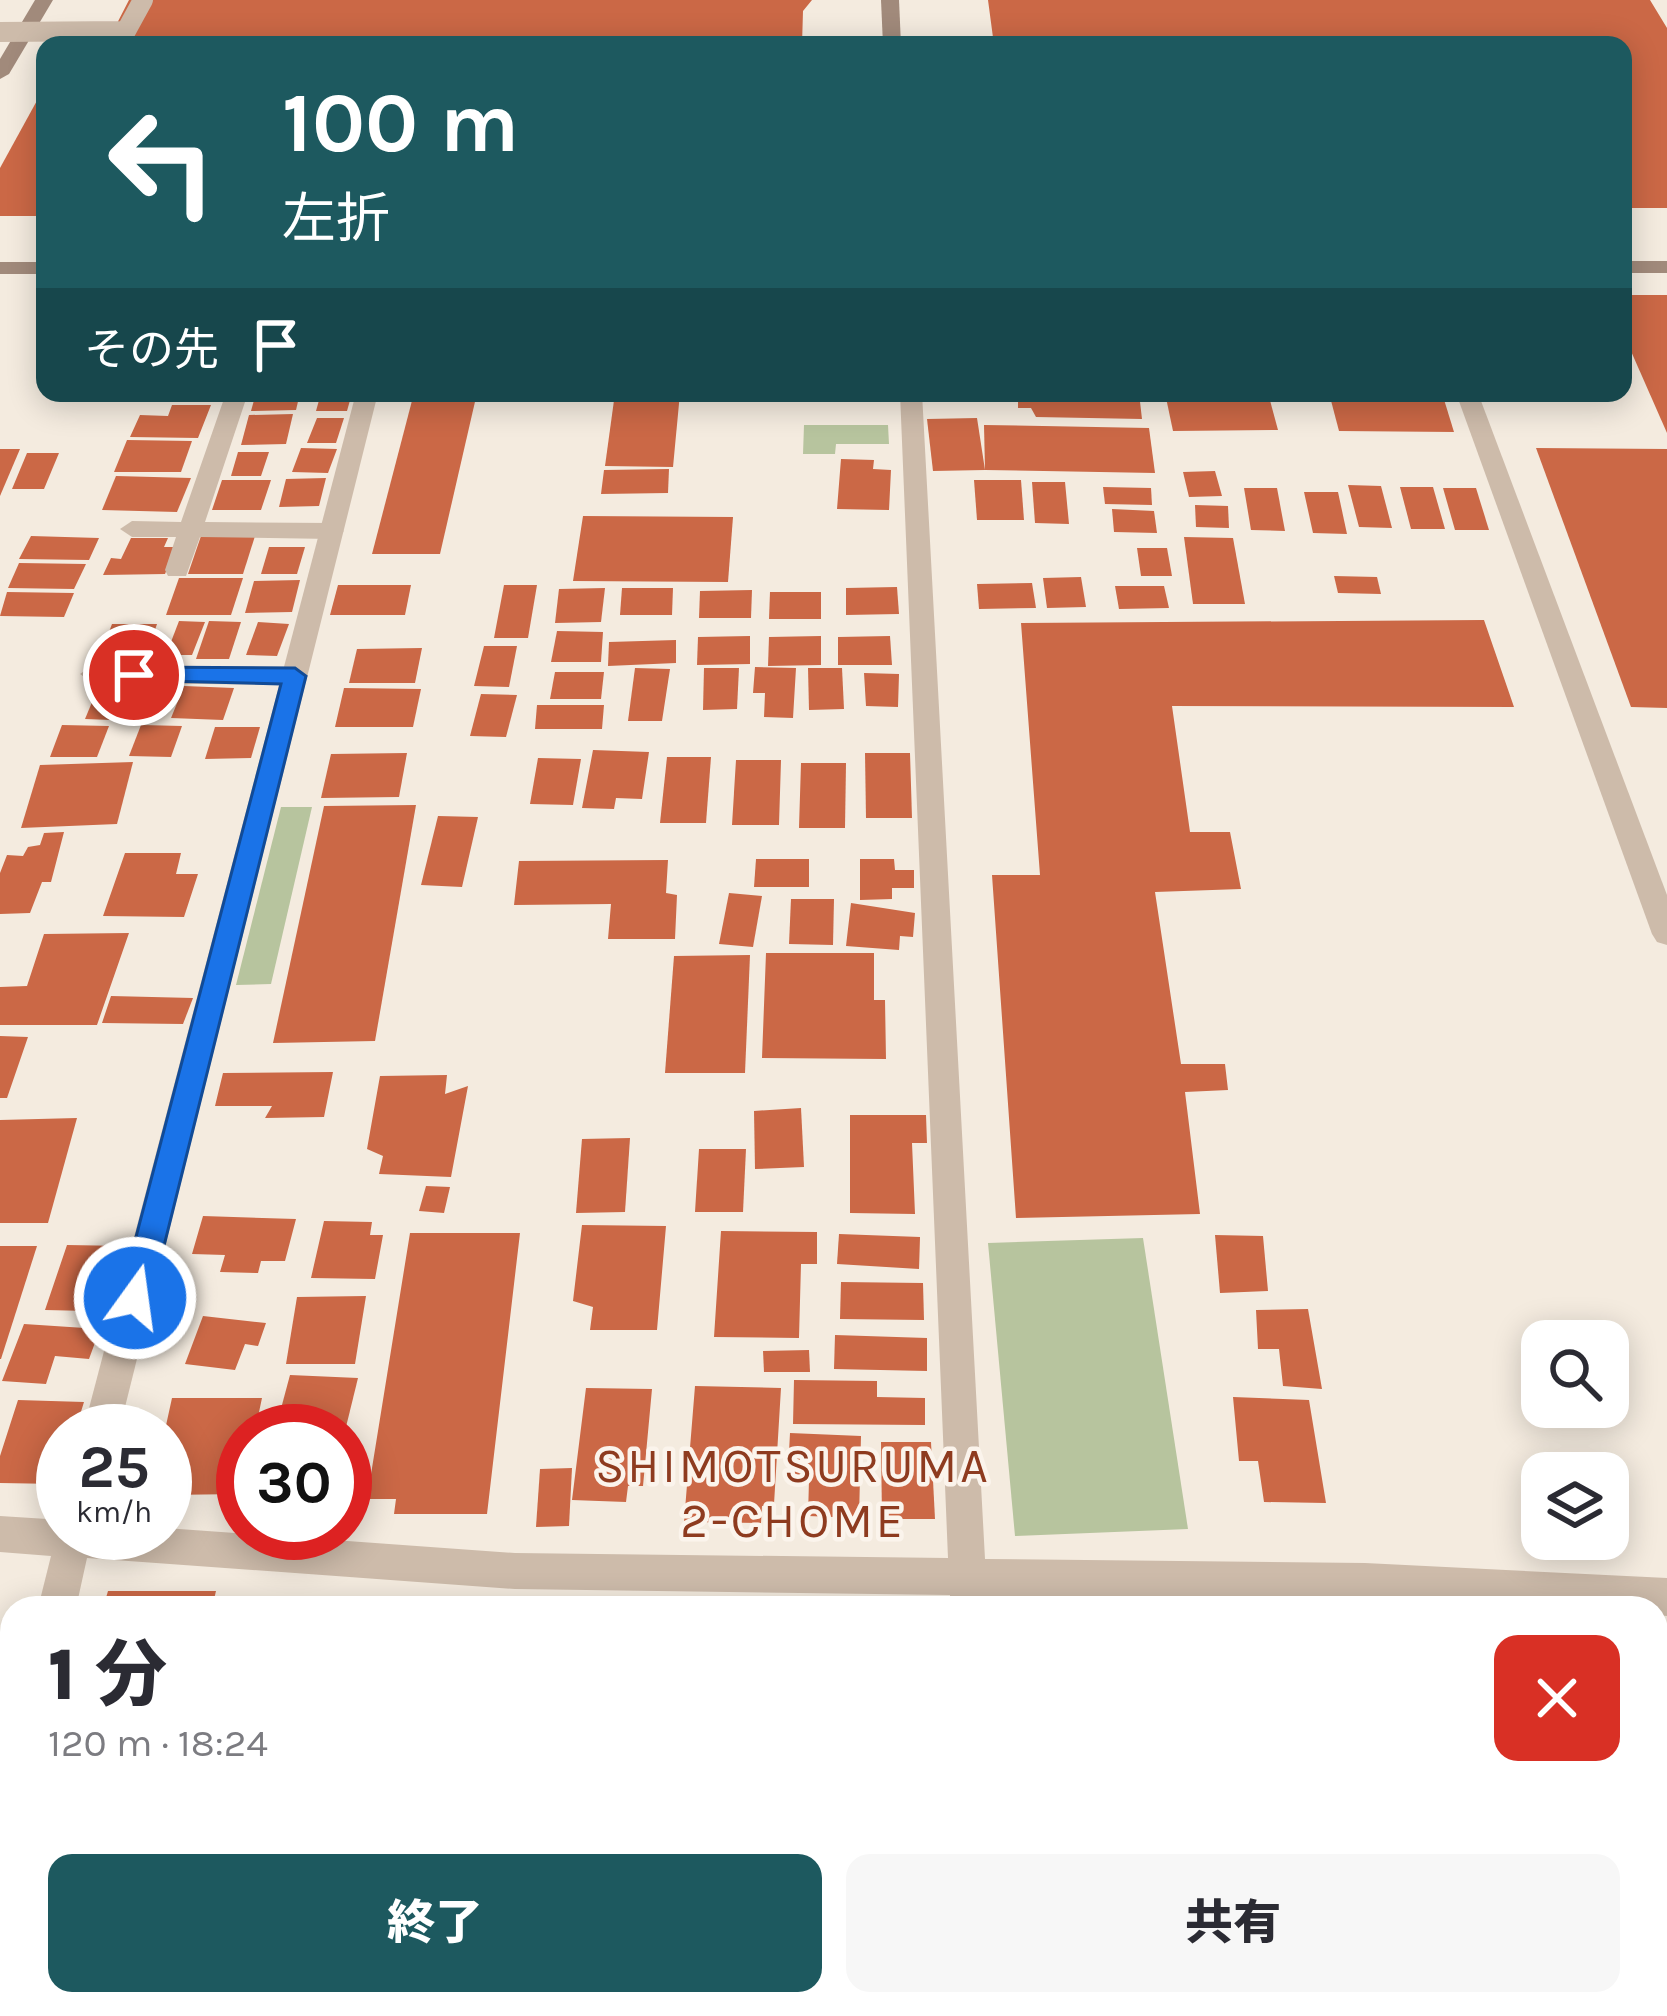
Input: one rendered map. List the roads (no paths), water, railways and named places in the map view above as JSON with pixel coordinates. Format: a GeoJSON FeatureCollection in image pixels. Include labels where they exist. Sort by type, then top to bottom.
{"type":"FeatureCollection","features":[{"type":"Feature","properties":{"kind":"street"},"geometry":{"type":"LineString","coordinates":[[0,74],[44,0]]}},
{"type":"Feature","properties":{"kind":"street"},"geometry":{"type":"LineString","coordinates":[[0,32],[126,31],[143,0]]}},
{"type":"Feature","properties":{"kind":"street"},"geometry":{"type":"LineString","coordinates":[[890,0],[892,36]]}},
{"type":"Feature","properties":{"kind":"street"},"geometry":{"type":"LineString","coordinates":[[0,268],[36,268]]}},
{"type":"Feature","properties":{"kind":"street"},"geometry":{"type":"LineString","coordinates":[[1632,268],[1667,268]]}},
{"type":"Feature","properties":{"kind":"street"},"geometry":{"type":"LineString","coordinates":[[176,570],[234,402]]}},
{"type":"Feature","properties":{"kind":"street"},"geometry":{"type":"LineString","coordinates":[[108,1404],[366,402]]}},
{"type":"Feature","properties":{"kind":"street"},"geometry":{"type":"LineString","coordinates":[[911,402],[969,1594]]}},
{"type":"Feature","properties":{"kind":"street"},"geometry":{"type":"LineString","coordinates":[[1470,402],[1667,934]]}},
{"type":"Feature","properties":{"kind":"street"},"geometry":{"type":"LineString","coordinates":[[132,529],[332,531]]}},
{"type":"Feature","properties":{"kind":"street"},"geometry":{"type":"LineString","coordinates":[[93,674],[295,676]]}},
{"type":"Feature","properties":{"kind":"street"},"geometry":{"type":"LineString","coordinates":[[0,1534],[36,1535]]}},
{"type":"Feature","properties":{"kind":"street"},"geometry":{"type":"LineString","coordinates":[[192,1545],[515,1571],[969,1594],[1365,1582],[1647,1596]]}},
{"type":"Feature","properties":{"kind":"street"},"geometry":{"type":"LineString","coordinates":[[60,1596],[69,1560]]}},
{"type":"Feature","properties":{"kind":"district","name":"SHIMOTSURUMA 2-CHOME"},"geometry":{"type":"Point","coordinates":[793,1494]}}]}
